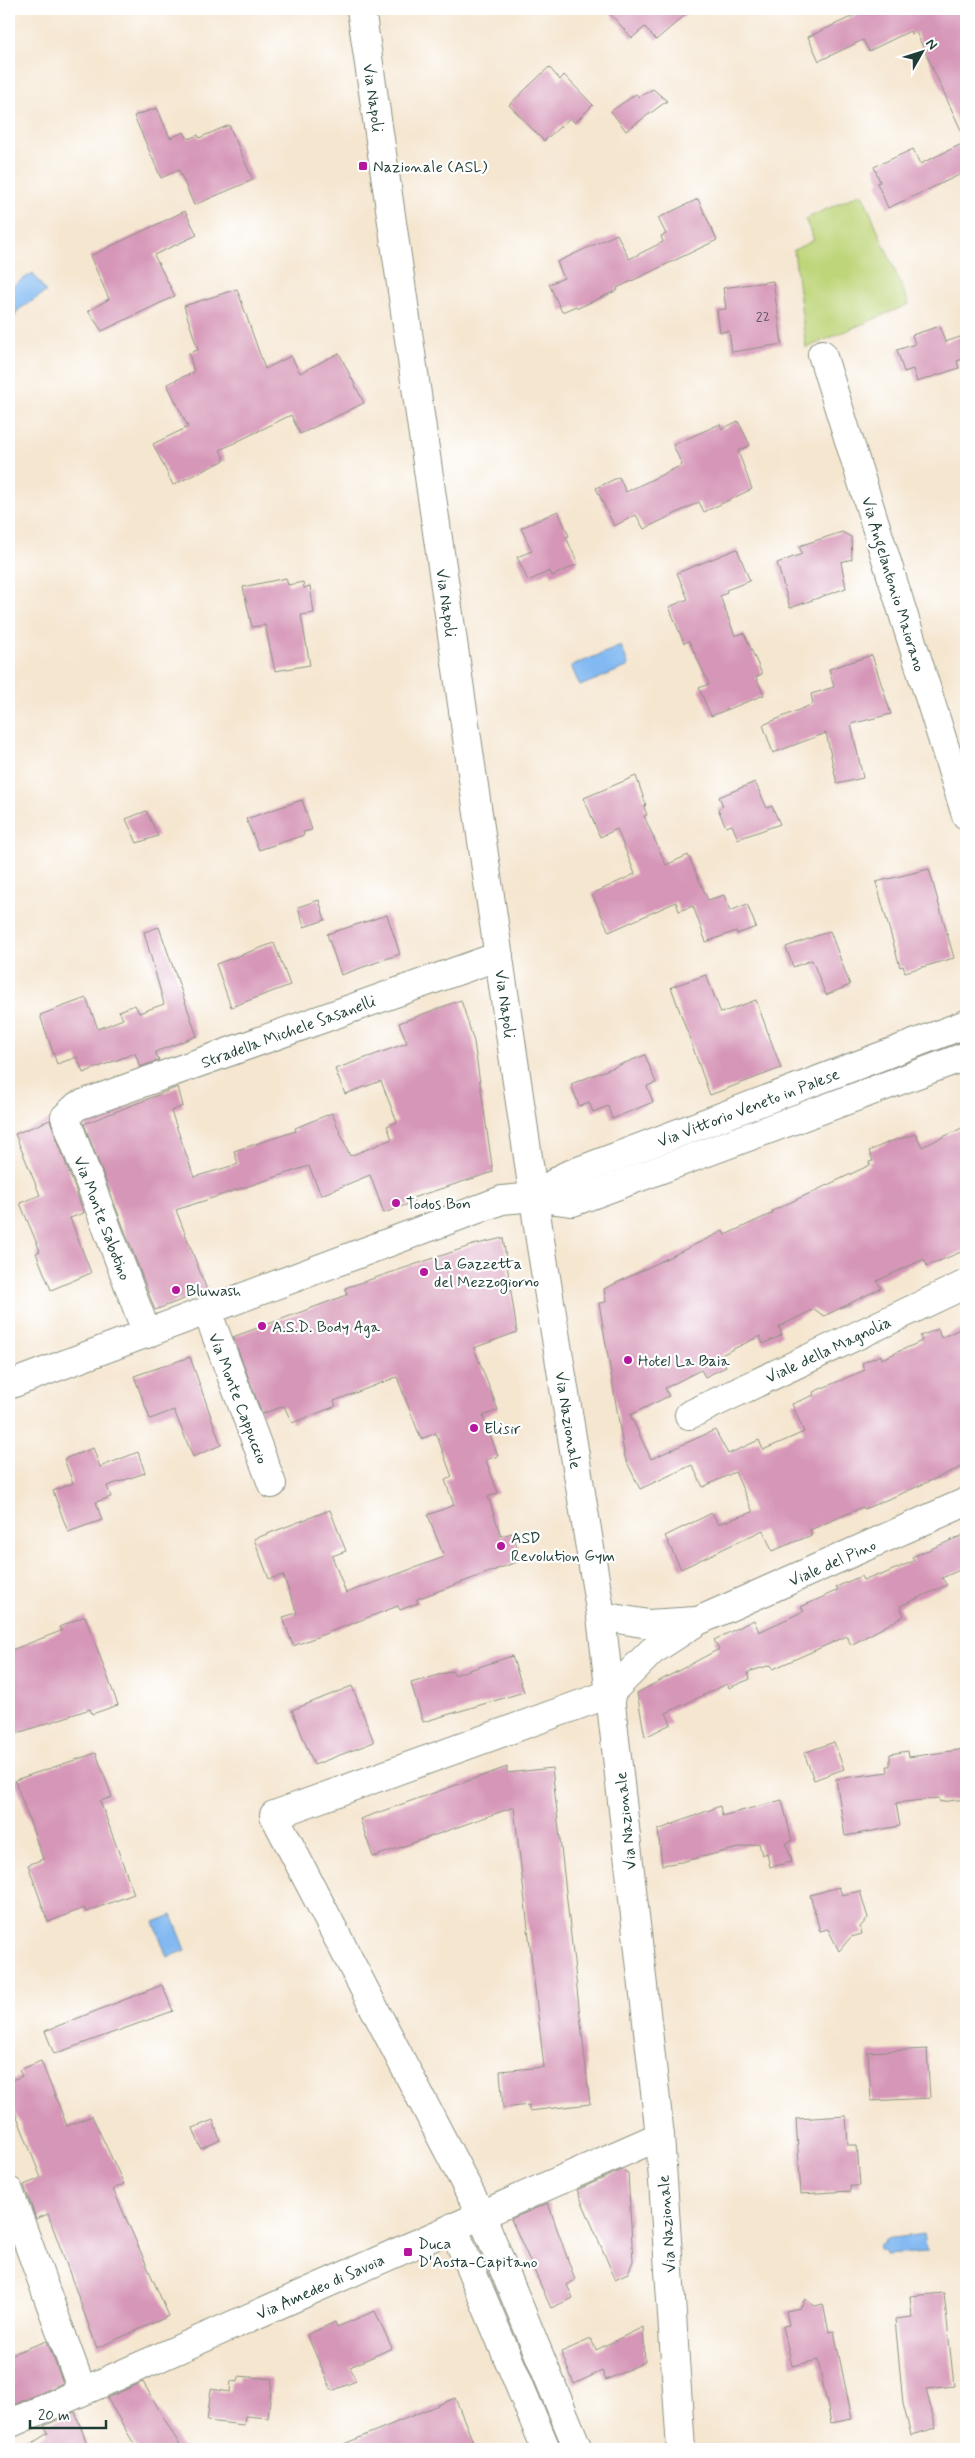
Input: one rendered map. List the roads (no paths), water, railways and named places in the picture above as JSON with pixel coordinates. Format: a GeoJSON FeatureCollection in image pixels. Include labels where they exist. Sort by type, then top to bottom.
{"type":"FeatureCollection","features":[{"type":"Feature","properties":{"kind":"street","name":"Via Napoli"},"geometry":{"type":"LineString","coordinates":[[360,9],[534,1197]]}},
{"type":"Feature","properties":{"kind":"street","name":"Via Angelantonio Maiorano"},"geometry":{"type":"LineString","coordinates":[[822,354],[966,815]]}},
{"type":"Feature","properties":{"kind":"street","name":"Stradella Michele Sasanelli"},"geometry":{"type":"LineString","coordinates":[[77,1106],[499,956]]}},
{"type":"Feature","properties":{"kind":"street","name":"Via Vittorio Veneto in Palese"},"geometry":{"type":"LineString","coordinates":[[534,1197],[565,1176],[966,1024]]}},
{"type":"Feature","properties":{"kind":"street","name":"Via Vittorio Veneto in Palese"},"geometry":{"type":"LineString","coordinates":[[9,1385],[502,1200],[534,1197],[573,1202],[966,1056]]}},
{"type":"Feature","properties":{"kind":"street","name":"Via Monte Sabotino"},"geometry":{"type":"LineString","coordinates":[[77,1106],[65,1117],[147,1334]]}},
{"type":"Feature","properties":{"kind":"street","name":"Via Nazionale"},"geometry":{"type":"LineString","coordinates":[[534,1197],[601,1616],[609,1694],[614,1718],[660,2136],[681,2449]]}},
{"type":"Feature","properties":{"kind":"street","name":"Viale della Magnolia"},"geometry":{"type":"LineString","coordinates":[[689,1415],[966,1284]]}},
{"type":"Feature","properties":{"kind":"street","name":"Via Monte Cappuccio"},"geometry":{"type":"LineString","coordinates":[[207,1311],[272,1484]]}},
{"type":"Feature","properties":{"kind":"street","name":"Viale del Pino"},"geometry":{"type":"LineString","coordinates":[[609,1694],[652,1651],[698,1621],[966,1502]]}},
{"type":"Feature","properties":{"kind":"street","name":"Viale del Pino"},"geometry":{"type":"LineString","coordinates":[[601,1616],[648,1624],[698,1621]]}},
{"type":"Feature","properties":{"kind":"street"},"geometry":{"type":"LineString","coordinates":[[578,2449],[481,2214],[274,1815],[609,1694]]}},
{"type":"Feature","properties":{"kind":"street","name":"Via Amedeo di Savoia"},"geometry":{"type":"LineString","coordinates":[[9,2424],[82,2390],[660,2136]]}},
{"type":"Feature","properties":{"kind":"street"},"geometry":{"type":"LineString","coordinates":[[9,2191],[82,2390]]}},
{"type":"Feature","properties":{"kind":"street"},"geometry":{"type":"LineString","coordinates":[[453,2227],[546,2449]]}},
{"type":"Feature","properties":{"kind":"water"},"geometry":{"type":"Polygon","coordinates":[[[33,273],[46,292],[18,310],[14,318],[9,321],[9,288],[33,273]]]}},
{"type":"Feature","properties":{"kind":"water"},"geometry":{"type":"Polygon","coordinates":[[[621,646],[629,666],[580,686],[571,666],[621,646]]]}},
{"type":"Feature","properties":{"kind":"water"},"geometry":{"type":"Polygon","coordinates":[[[172,1915],[186,1950],[167,1957],[154,1922],[172,1915]]]}},
{"type":"Feature","properties":{"kind":"water"},"geometry":{"type":"Polygon","coordinates":[[[924,2234],[927,2252],[885,2255],[885,2251],[880,2251],[878,2247],[885,2242],[885,2239],[924,2234]]]}},
{"type":"Feature","properties":{"kind":"place","name":"Nazionale (ASL)"},"geometry":{"type":"Point","coordinates":[363,166]}},
{"type":"Feature","properties":{"kind":"place","name":"Todos Bon"},"geometry":{"type":"Point","coordinates":[396,1203]}},
{"type":"Feature","properties":{"kind":"place","name":"La Gazzetta del Mezzogiorno"},"geometry":{"type":"Point","coordinates":[424,1272]}},
{"type":"Feature","properties":{"kind":"place","name":"Bluwash"},"geometry":{"type":"Point","coordinates":[176,1290]}},
{"type":"Feature","properties":{"kind":"place","name":"A.S.D. Body Aga"},"geometry":{"type":"Point","coordinates":[262,1326]}},
{"type":"Feature","properties":{"kind":"place","name":"Hotel La Baia"},"geometry":{"type":"Point","coordinates":[628,1360]}},
{"type":"Feature","properties":{"kind":"place","name":"Elisir"},"geometry":{"type":"Point","coordinates":[474,1428]}},
{"type":"Feature","properties":{"kind":"place","name":"ASD Revolution Gym"},"geometry":{"type":"Point","coordinates":[501,1546]}},
{"type":"Feature","properties":{"kind":"place","name":"Duca D'Aosta-Capitano"},"geometry":{"type":"Point","coordinates":[408,2252]}}]}
